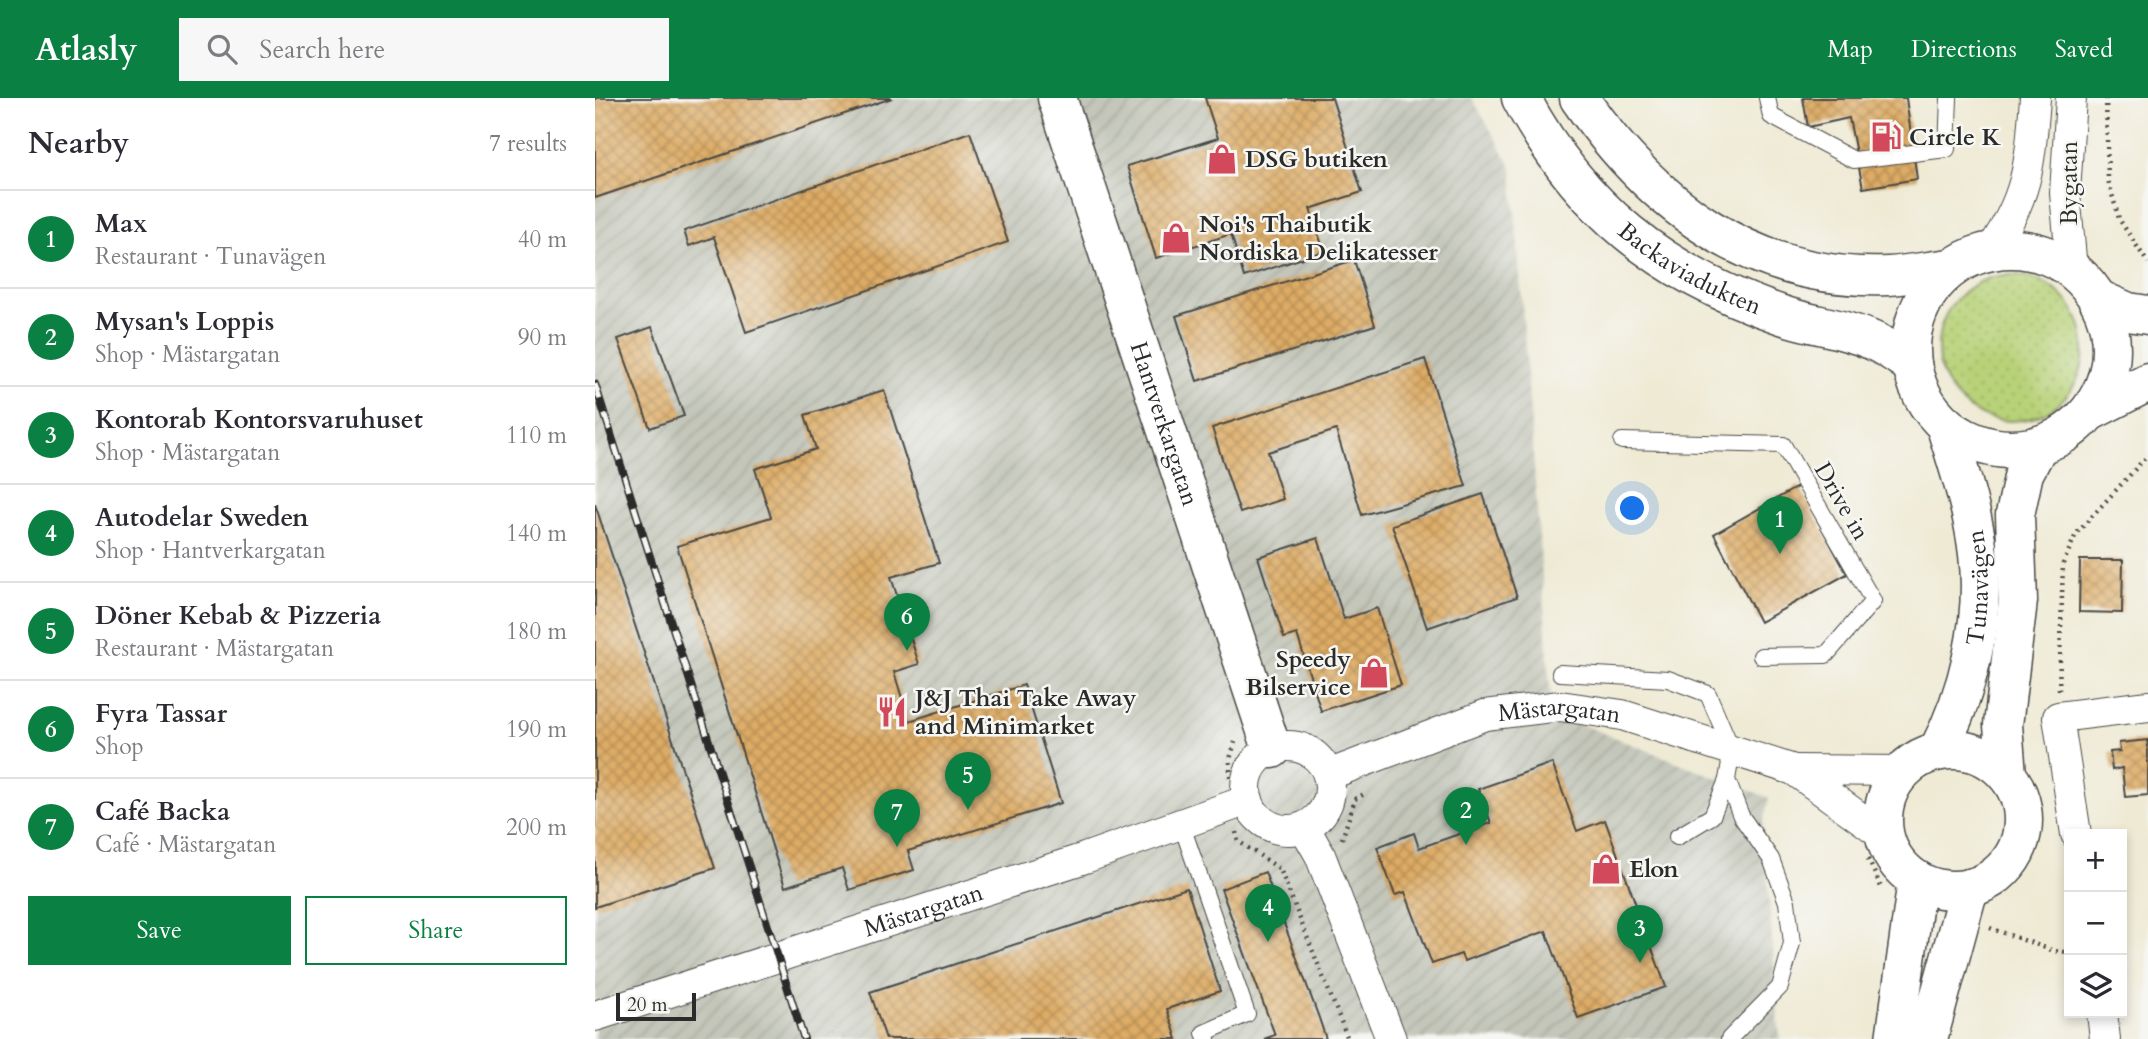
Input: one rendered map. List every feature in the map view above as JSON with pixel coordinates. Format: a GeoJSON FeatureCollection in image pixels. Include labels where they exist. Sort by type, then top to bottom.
{"type":"FeatureCollection","features":[{"type":"Feature","properties":{"kind":"main road","name":"Hantverkargatan"},"geometry":{"type":"LineString","coordinates":[[1057,98],[1272,749]]}},
{"type":"Feature","properties":{"kind":"main road","name":"Backaviadukten"},"geometry":{"type":"LineString","coordinates":[[1521,98],[1573,176],[1613,220],[1650,251],[1693,279],[1741,301],[1796,320],[1871,340],[1912,365]]}},
{"type":"Feature","properties":{"kind":"main road","name":"Backaviadukten"},"geometry":{"type":"LineString","coordinates":[[1579,98],[1629,163],[1665,199],[1707,228],[1752,251],[1799,267],[1839,272],[1888,276],[1952,268]]}},
{"type":"Feature","properties":{"kind":"main road"},"geometry":{"type":"LineString","coordinates":[[2025,249],[2042,253],[2072,269],[2098,299],[2111,331],[2111,365],[2103,390],[2089,412],[2067,433],[2039,445],[2006,449],[1989,447],[1973,442],[1945,424],[1923,397],[1912,365],[1916,318],[1930,290],[1952,268],[1991,250],[2025,249]]}},
{"type":"Feature","properties":{"kind":"main road"},"geometry":{"type":"LineString","coordinates":[[2098,299],[2128,312],[2148,315]]}},
{"type":"Feature","properties":{"kind":"main road"},"geometry":{"type":"LineString","coordinates":[[2089,412],[2148,382]]}},
{"type":"Feature","properties":{"kind":"main road","name":"Tunavägen"},"geometry":{"type":"LineString","coordinates":[[1938,751],[1954,722],[1967,681],[1979,610],[1979,556],[1973,522],[1945,424]]}},
{"type":"Feature","properties":{"kind":"main road","name":"Tunavägen"},"geometry":{"type":"LineString","coordinates":[[2007,775],[2004,725],[2018,601],[2015,515],[2024,473],[2039,445]]}},
{"type":"Feature","properties":{"kind":"main road"},"geometry":{"type":"LineString","coordinates":[[1957,750],[1976,754],[1993,762],[2007,775],[2022,807],[2019,842],[2000,872],[1969,888],[1935,888],[1917,880],[1898,862],[1885,836],[1885,801],[1903,771],[1919,758],[1938,751],[1957,750]]}},
{"type":"Feature","properties":{"kind":"main road"},"geometry":{"type":"LineString","coordinates":[[1895,1039],[1917,880]]}},
{"type":"Feature","properties":{"kind":"main road"},"geometry":{"type":"LineString","coordinates":[[1928,1039],[1969,888]]}},
{"type":"Feature","properties":{"kind":"street","name":"Bygatan"},"geometry":{"type":"LineString","coordinates":[[1991,250],[2014,216],[2025,186],[2035,98]]}},
{"type":"Feature","properties":{"kind":"street","name":"Bygatan"},"geometry":{"type":"LineString","coordinates":[[2071,98],[2065,192],[2072,269]]}},
{"type":"Feature","properties":{"kind":"street","name":"Mästargatan"},"geometry":{"type":"LineString","coordinates":[[1328,775],[1485,715],[1560,706],[1622,715],[1794,770],[1903,771]]}},
{"type":"Feature","properties":{"kind":"street"},"geometry":{"type":"LineString","coordinates":[[2075,829],[2058,716],[2148,706]]}},
{"type":"Feature","properties":{"kind":"street"},"geometry":{"type":"LineString","coordinates":[[1286,746],[1312,753],[1322,763],[1328,775],[1329,800],[1315,821],[1304,827],[1290,830],[1270,825],[1254,812],[1248,800],[1248,776],[1262,756],[1272,749],[1286,746]]}},
{"type":"Feature","properties":{"kind":"street","name":"Mästargatan"},"geometry":{"type":"LineString","coordinates":[[1794,770],[1885,836]]}},
{"type":"Feature","properties":{"kind":"street","name":"Mästargatan"},"geometry":{"type":"LineString","coordinates":[[595,1016],[1182,826],[1248,800]]}},
{"type":"Feature","properties":{"kind":"street"},"geometry":{"type":"LineString","coordinates":[[1304,827],[1320,855],[1391,1039]]}},
{"type":"Feature","properties":{"kind":"street"},"geometry":{"type":"LineString","coordinates":[[2103,1018],[2105,1039]]}},
{"type":"Feature","properties":{"kind":"lane"},"geometry":{"type":"LineString","coordinates":[[1767,98],[1771,116],[1854,160],[1947,149],[1949,98]]}},
{"type":"Feature","properties":{"kind":"lane","name":"Drive in"},"geometry":{"type":"LineString","coordinates":[[1622,441],[1783,445],[1873,601],[1826,655],[1761,656]]}},
{"type":"Feature","properties":{"kind":"lane"},"geometry":{"type":"LineString","coordinates":[[1560,673],[1668,679],[1708,694],[1732,750],[1727,780],[1713,816],[1677,837]]}},
{"type":"Feature","properties":{"kind":"lane"},"geometry":{"type":"LineString","coordinates":[[1727,780],[1741,816],[1771,859],[1787,902],[1792,943],[1780,987],[1729,1039]]}},
{"type":"Feature","properties":{"kind":"lane"},"geometry":{"type":"LineString","coordinates":[[1182,826],[1247,1014],[1204,1033],[1207,1039]]}},
{"type":"Feature","properties":{"kind":"path"},"geometry":{"type":"LineString","coordinates":[[2106,98],[2109,180],[2119,219],[2148,263]]}},
{"type":"Feature","properties":{"kind":"path"},"geometry":{"type":"LineString","coordinates":[[2058,716],[2063,564],[2076,534],[2148,455]]}},
{"type":"Feature","properties":{"kind":"path"},"geometry":{"type":"LineString","coordinates":[[1280,869],[1341,845],[1356,799],[1376,786]]}},
{"type":"Feature","properties":{"kind":"shaded area"},"geometry":{"type":"Polygon","coordinates":[[[595,98],[1472,98],[1512,167],[1552,713],[1769,798],[1763,822],[1780,1039],[595,1039],[595,98]]]}},
{"type":"Feature","properties":{"kind":"green space"},"geometry":{"type":"Polygon","coordinates":[[[2011,275],[2039,281],[2062,297],[2078,320],[2084,348],[2078,376],[2062,399],[2039,415],[2011,421],[1983,415],[1960,399],[1944,376],[1938,348],[1944,320],[1960,297],[1983,281],[2011,275]]]}},
{"type":"Feature","properties":{"kind":"building"},"geometry":{"type":"Polygon","coordinates":[[[595,98],[892,98],[595,198],[595,98]]]}},
{"type":"Feature","properties":{"kind":"building"},"geometry":{"type":"Polygon","coordinates":[[[1205,98],[1332,98],[1362,192],[1310,209],[1324,251],[1244,277],[1231,234],[1156,258],[1127,166],[1218,138],[1205,98]]]}},
{"type":"Feature","properties":{"kind":"building"},"geometry":{"type":"Polygon","coordinates":[[[1803,98],[1906,98],[1917,179],[1863,188],[1849,118],[1808,127],[1803,98]]]}},
{"type":"Feature","properties":{"kind":"building"},"geometry":{"type":"Polygon","coordinates":[[[970,132],[1008,242],[746,332],[714,237],[689,246],[684,231],[970,132]]]}},
{"type":"Feature","properties":{"kind":"building"},"geometry":{"type":"Polygon","coordinates":[[[1354,260],[1375,325],[1197,381],[1176,316],[1354,260]]]}},
{"type":"Feature","properties":{"kind":"building"},"geometry":{"type":"Polygon","coordinates":[[[652,327],[684,416],[650,428],[618,339],[652,327]]]}},
{"type":"Feature","properties":{"kind":"building"},"geometry":{"type":"Polygon","coordinates":[[[1425,359],[1466,486],[1362,515],[1336,430],[1268,452],[1283,499],[1240,513],[1212,428],[1425,359]]]}},
{"type":"Feature","properties":{"kind":"building"},"geometry":{"type":"Polygon","coordinates":[[[884,390],[939,563],[891,577],[919,664],[894,672],[909,721],[1024,685],[1061,803],[908,851],[914,870],[849,890],[842,868],[785,887],[677,546],[771,517],[755,469],[816,449],[805,415],[884,390]]]}},
{"type":"Feature","properties":{"kind":"building"},"geometry":{"type":"Polygon","coordinates":[[[1799,486],[1847,574],[1760,622],[1714,534],[1799,486]]]}},
{"type":"Feature","properties":{"kind":"building"},"geometry":{"type":"Polygon","coordinates":[[[1483,494],[1517,597],[1427,628],[1392,525],[1483,494]]]}},
{"type":"Feature","properties":{"kind":"building"},"geometry":{"type":"Polygon","coordinates":[[[595,504],[715,868],[595,907],[595,504]]]}},
{"type":"Feature","properties":{"kind":"building"},"geometry":{"type":"Polygon","coordinates":[[[1318,538],[1344,619],[1377,608],[1401,685],[1321,711],[1297,634],[1284,638],[1258,557],[1318,538]]]}},
{"type":"Feature","properties":{"kind":"building"},"geometry":{"type":"Polygon","coordinates":[[[2080,560],[2123,560],[2122,613],[2079,612],[2080,560]]]}},
{"type":"Feature","properties":{"kind":"building"},"geometry":{"type":"Polygon","coordinates":[[[2148,740],[2148,795],[2125,797],[2122,768],[2112,770],[2110,752],[2120,751],[2119,743],[2148,740]]]}},
{"type":"Feature","properties":{"kind":"building"},"geometry":{"type":"Polygon","coordinates":[[[1552,763],[1577,831],[1605,820],[1666,987],[1578,1018],[1546,931],[1464,961],[1461,954],[1432,964],[1405,892],[1395,895],[1377,847],[1414,833],[1419,848],[1491,823],[1478,789],[1552,763]]]}},
{"type":"Feature","properties":{"kind":"building"},"geometry":{"type":"Polygon","coordinates":[[[1265,872],[1326,1039],[1264,1039],[1275,1035],[1221,889],[1265,872]]]}},
{"type":"Feature","properties":{"kind":"building"},"geometry":{"type":"Polygon","coordinates":[[[1187,888],[1220,991],[1167,1009],[1177,1039],[886,1039],[870,992],[1187,888]]]}},
{"type":"Feature","properties":{"kind":"railway"},"geometry":{"type":"LineString","coordinates":[[595,384],[804,1039]]}},
{"type":"Feature","properties":{"kind":"place","name":"Circle K"},"geometry":{"type":"Point","coordinates":[1886,137]}},
{"type":"Feature","properties":{"kind":"place","name":"DSG butiken"},"geometry":{"type":"Point","coordinates":[1222,159]}},
{"type":"Feature","properties":{"kind":"place","name":"Noi's Thaibutik Nordiska Delikatesser"},"geometry":{"type":"Point","coordinates":[1176,238]}},
{"type":"Feature","properties":{"kind":"place","name":"Max"},"geometry":{"type":"Point","coordinates":[1780,554]}},
{"type":"Feature","properties":{"kind":"place","name":"Fyra Tassar"},"geometry":{"type":"Point","coordinates":[907,651]}},
{"type":"Feature","properties":{"kind":"place","name":"Speedy Bilservice"},"geometry":{"type":"Point","coordinates":[1374,673]}},
{"type":"Feature","properties":{"kind":"place","name":"J&J Thai Take Away and Minimarket"},"geometry":{"type":"Point","coordinates":[892,712]}},
{"type":"Feature","properties":{"kind":"place","name":"Döner Kebab & Pizzeria"},"geometry":{"type":"Point","coordinates":[968,810]}},
{"type":"Feature","properties":{"kind":"place","name":"Mysan's Loppis"},"geometry":{"type":"Point","coordinates":[1466,845]}},
{"type":"Feature","properties":{"kind":"place","name":"Café Backa"},"geometry":{"type":"Point","coordinates":[897,847]}},
{"type":"Feature","properties":{"kind":"place","name":"Elon"},"geometry":{"type":"Point","coordinates":[1606,869]}},
{"type":"Feature","properties":{"kind":"place","name":"Autodelar Sweden"},"geometry":{"type":"Point","coordinates":[1268,942]}},
{"type":"Feature","properties":{"kind":"place","name":"Kontorab Kontorsvaruhuset"},"geometry":{"type":"Point","coordinates":[1640,963]}}]}
